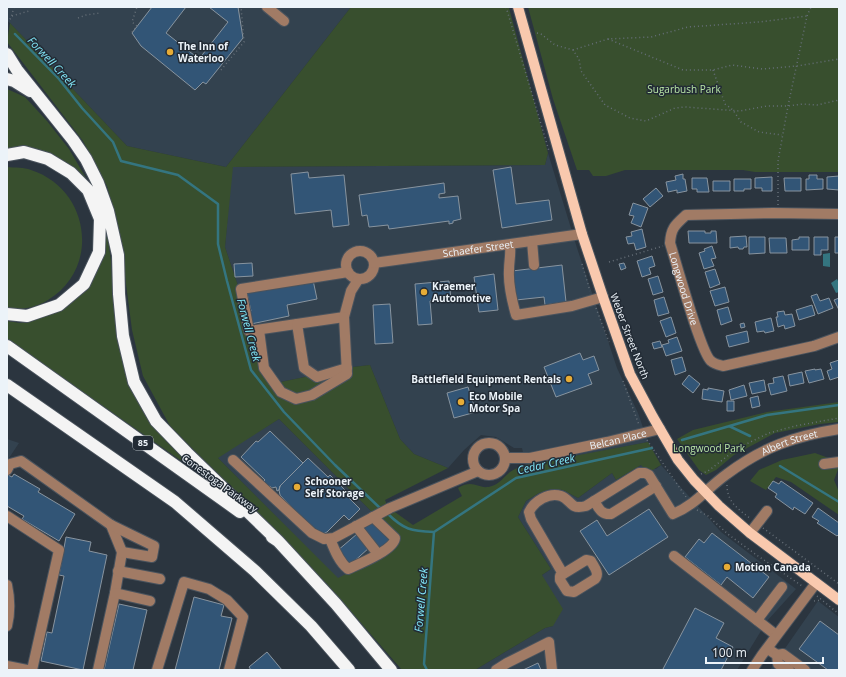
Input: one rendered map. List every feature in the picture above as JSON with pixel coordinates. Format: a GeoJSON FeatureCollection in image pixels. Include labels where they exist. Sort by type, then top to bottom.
{"type":"FeatureCollection","features":[{"type":"Feature","properties":{"kind":"highway"},"geometry":{"type":"LineString","coordinates":[[7,54],[17,70],[73,140],[86,159],[98,183],[108,211],[118,255],[119,294],[123,336],[134,382],[156,421],[278,541]]}},
{"type":"Feature","properties":{"kind":"highway"},"geometry":{"type":"LineString","coordinates":[[7,79],[14,81],[29,90],[50,110]]}},
{"type":"Feature","properties":{"kind":"highway"},"geometry":{"type":"LineString","coordinates":[[7,155],[24,152],[48,159],[71,173],[88,190],[100,219],[99,252],[84,284],[59,305],[27,316],[7,314]]}},
{"type":"Feature","properties":{"kind":"highway","name":"Conestoga Parkway"},"geometry":{"type":"LineString","coordinates":[[7,346],[196,480],[278,541],[336,604],[391,670]]}},
{"type":"Feature","properties":{"kind":"highway"},"geometry":{"type":"LineString","coordinates":[[7,385],[175,502],[272,587],[311,626],[349,670]]}},
{"type":"Feature","properties":{"kind":"main road","name":"Weber Street North"},"geometry":{"type":"LineString","coordinates":[[518,7],[582,234],[630,374],[678,460],[705,492],[750,533],[839,600]]}},
{"type":"Feature","properties":{"kind":"street"},"geometry":{"type":"LineString","coordinates":[[266,7],[284,21]]}},
{"type":"Feature","properties":{"kind":"street","name":"Longwood Drive"},"geometry":{"type":"LineString","coordinates":[[839,214],[686,214],[674,225],[670,243],[698,334],[711,361],[723,366],[814,346],[839,337]]}},
{"type":"Feature","properties":{"kind":"street","name":"Schaefer Street"},"geometry":{"type":"LineString","coordinates":[[374,263],[582,234]]}},
{"type":"Feature","properties":{"kind":"street"},"geometry":{"type":"LineString","coordinates":[[532,242],[534,265]]}},
{"type":"Feature","properties":{"kind":"street"},"geometry":{"type":"LineString","coordinates":[[510,245],[510,285],[516,315],[572,306],[603,297]]}},
{"type":"Feature","properties":{"kind":"street"},"geometry":{"type":"LineString","coordinates":[[355,252],[365,252],[374,263],[374,268],[370,275],[367,278],[358,280],[348,272],[346,263],[348,258],[355,252]]}},
{"type":"Feature","properties":{"kind":"street"},"geometry":{"type":"LineString","coordinates":[[344,317],[249,331],[241,289],[348,272]]}},
{"type":"Feature","properties":{"kind":"street"},"geometry":{"type":"LineString","coordinates":[[259,330],[264,368],[281,392],[296,399],[312,395],[347,374],[344,317],[351,291],[358,280]]}},
{"type":"Feature","properties":{"kind":"street"},"geometry":{"type":"LineString","coordinates":[[297,324],[304,368],[317,377],[347,368]]}},
{"type":"Feature","properties":{"kind":"street","name":"Belcan Place"},"geometry":{"type":"LineString","coordinates":[[505,458],[530,458],[614,441],[660,429]]}},
{"type":"Feature","properties":{"kind":"street","name":"Albert Street"},"geometry":{"type":"LineString","coordinates":[[656,486],[673,514],[692,504],[725,475],[748,459],[771,447],[782,442],[813,433],[839,429]]}},
{"type":"Feature","properties":{"kind":"street"},"geometry":{"type":"LineString","coordinates":[[482,444],[495,444],[502,450],[505,458],[502,467],[495,474],[486,475],[478,471],[473,463],[473,454],[475,450],[482,444]]}},
{"type":"Feature","properties":{"kind":"street"},"geometry":{"type":"LineString","coordinates":[[233,460],[312,533],[324,539],[334,538],[390,508],[478,471]]}},
{"type":"Feature","properties":{"kind":"street"},"geometry":{"type":"LineString","coordinates":[[7,470],[10,464],[21,461],[111,525],[154,546],[152,557],[122,552]]}},
{"type":"Feature","properties":{"kind":"street"},"geometry":{"type":"LineString","coordinates":[[824,464],[839,462]]}},
{"type":"Feature","properties":{"kind":"street"},"geometry":{"type":"LineString","coordinates":[[563,574],[535,528],[529,512],[532,506],[540,499],[551,495],[568,499],[574,506],[579,508],[586,506],[594,501],[639,473],[649,475],[656,486],[611,514],[606,515],[602,513],[594,501]]}},
{"type":"Feature","properties":{"kind":"street"},"geometry":{"type":"LineString","coordinates":[[750,533],[766,511]]}},
{"type":"Feature","properties":{"kind":"street"},"geometry":{"type":"LineString","coordinates":[[7,516],[59,550],[32,670]]}},
{"type":"Feature","properties":{"kind":"street"},"geometry":{"type":"LineString","coordinates":[[330,538],[334,551],[344,566],[348,569],[378,554],[391,546],[395,538],[374,516]]}},
{"type":"Feature","properties":{"kind":"street"},"geometry":{"type":"LineString","coordinates":[[98,670],[115,593],[122,552],[111,525]]}},
{"type":"Feature","properties":{"kind":"street"},"geometry":{"type":"LineString","coordinates":[[356,526],[378,554]]}},
{"type":"Feature","properties":{"kind":"street"},"geometry":{"type":"LineString","coordinates":[[674,556],[776,635]]}},
{"type":"Feature","properties":{"kind":"street"},"geometry":{"type":"LineString","coordinates":[[118,571],[160,579]]}},
{"type":"Feature","properties":{"kind":"street"},"geometry":{"type":"LineString","coordinates":[[157,670],[184,582],[209,589],[227,600],[243,617],[228,670]]}},
{"type":"Feature","properties":{"kind":"street"},"geometry":{"type":"LineString","coordinates":[[752,670],[776,635],[816,583]]}},
{"type":"Feature","properties":{"kind":"street"},"geometry":{"type":"LineString","coordinates":[[7,585],[10,596],[7,626]]}},
{"type":"Feature","properties":{"kind":"street"},"geometry":{"type":"LineString","coordinates":[[757,620],[782,587]]}},
{"type":"Feature","properties":{"kind":"street"},"geometry":{"type":"LineString","coordinates":[[115,593],[150,601]]}},
{"type":"Feature","properties":{"kind":"street"},"geometry":{"type":"LineString","coordinates":[[496,670],[549,642],[552,670]]}},
{"type":"Feature","properties":{"kind":"street"},"geometry":{"type":"LineString","coordinates":[[767,648],[777,655],[783,654],[805,670]]}},
{"type":"Feature","properties":{"kind":"street"},"geometry":{"type":"LineString","coordinates":[[777,655],[778,664],[789,670]]}},
{"type":"Feature","properties":{"kind":"street"},"geometry":{"type":"LineString","coordinates":[[7,666],[27,670]]}},
{"type":"Feature","properties":{"kind":"path"},"geometry":{"type":"LineString","coordinates":[[7,22],[12,16],[14,7]]}},
{"type":"Feature","properties":{"kind":"path"},"geometry":{"type":"LineString","coordinates":[[132,32],[137,26],[132,22],[137,7]]}},
{"type":"Feature","properties":{"kind":"path"},"geometry":{"type":"LineString","coordinates":[[221,70],[244,42],[241,7]]}},
{"type":"Feature","properties":{"kind":"path"},"geometry":{"type":"LineString","coordinates":[[506,7],[550,154]]}},
{"type":"Feature","properties":{"kind":"path"},"geometry":{"type":"LineString","coordinates":[[778,213],[778,161],[782,136],[807,16],[811,7]]}},
{"type":"Feature","properties":{"kind":"path"},"geometry":{"type":"LineString","coordinates":[[12,16],[29,10]]}},
{"type":"Feature","properties":{"kind":"path"},"geometry":{"type":"LineString","coordinates":[[78,18],[100,13]]}},
{"type":"Feature","properties":{"kind":"path"},"geometry":{"type":"LineString","coordinates":[[573,50],[608,39],[651,36],[688,27],[759,22],[807,16]]}},
{"type":"Feature","properties":{"kind":"path"},"geometry":{"type":"LineString","coordinates":[[537,33],[541,34],[555,45],[573,50],[579,58],[581,71],[605,105],[630,118],[646,121],[675,108],[685,107],[740,111],[767,106],[803,104],[817,105],[839,100]]}},
{"type":"Feature","properties":{"kind":"path"},"geometry":{"type":"LineString","coordinates":[[608,39],[683,70],[713,70],[732,65],[762,69],[797,66],[839,59]]}},
{"type":"Feature","properties":{"kind":"path"},"geometry":{"type":"LineString","coordinates":[[713,70],[725,104],[733,110],[741,122],[758,132],[782,136]]}},
{"type":"Feature","properties":{"kind":"path"},"geometry":{"type":"LineString","coordinates":[[608,262],[670,243]]}},
{"type":"Feature","properties":{"kind":"path"},"geometry":{"type":"LineString","coordinates":[[646,438],[687,499]]}},
{"type":"Feature","properties":{"kind":"path"},"geometry":{"type":"LineString","coordinates":[[702,473],[708,471],[716,472]]}},
{"type":"Feature","properties":{"kind":"path"},"geometry":{"type":"LineString","coordinates":[[726,500],[727,484]]}},
{"type":"Feature","properties":{"kind":"path"},"geometry":{"type":"LineString","coordinates":[[682,490],[685,487]]}},
{"type":"Feature","properties":{"kind":"path"},"geometry":{"type":"LineString","coordinates":[[727,493],[730,500],[758,524],[839,584]]}},
{"type":"Feature","properties":{"kind":"path"},"geometry":{"type":"LineString","coordinates":[[699,511],[709,515],[729,535],[802,586]]}},
{"type":"Feature","properties":{"kind":"path"},"geometry":{"type":"LineString","coordinates":[[818,597],[839,614]]}},
{"type":"Feature","properties":{"kind":"shaded area"},"geometry":{"type":"Polygon","coordinates":[[[7,7],[351,7],[226,167],[127,146],[7,20],[7,7]]]}},
{"type":"Feature","properties":{"kind":"shaded area"},"geometry":{"type":"Polygon","coordinates":[[[548,153],[577,248],[617,368],[638,413],[648,442],[526,466],[522,448],[514,448],[496,437],[481,435],[464,450],[448,468],[414,454],[400,439],[370,365],[353,367],[271,384],[225,247],[232,167],[545,165],[548,153]]]}},
{"type":"Feature","properties":{"kind":"shaded area","name":"Schooner Self Storage"},"geometry":{"type":"Polygon","coordinates":[[[279,419],[400,540],[393,550],[338,579],[217,457],[279,419]]]}},
{"type":"Feature","properties":{"kind":"shaded area"},"geometry":{"type":"Polygon","coordinates":[[[7,439],[19,443],[7,461],[7,439]]]}},
{"type":"Feature","properties":{"kind":"shaded area"},"geometry":{"type":"Polygon","coordinates":[[[641,465],[656,469],[661,465],[721,532],[796,589],[767,621],[737,670],[475,670],[545,628],[553,626],[542,575],[551,569],[518,517],[526,501],[539,493],[551,489],[563,490],[578,498],[612,473],[616,480],[641,465]]]}},
{"type":"Feature","properties":{"kind":"shaded area"},"geometry":{"type":"Polygon","coordinates":[[[818,601],[839,617],[839,670],[770,670],[818,601]]]}},
{"type":"Feature","properties":{"kind":"green space"},"geometry":{"type":"Polygon","coordinates":[[[351,7],[509,8],[548,153],[545,165],[233,167],[225,247],[271,384],[353,367],[370,365],[400,439],[414,454],[448,468],[385,500],[388,507],[413,525],[462,496],[458,488],[464,485],[473,484],[483,487],[492,486],[510,472],[521,466],[648,442],[661,465],[651,471],[645,469],[641,465],[616,480],[612,473],[578,498],[563,490],[551,489],[539,493],[526,501],[518,517],[551,569],[542,575],[563,609],[553,626],[545,628],[475,670],[402,670],[327,584],[170,426],[143,376],[132,330],[119,230],[107,186],[83,141],[7,42],[10,23],[127,146],[226,167],[351,7]],[[279,419],[218,458],[338,578],[393,550],[400,540],[279,419]]]}},
{"type":"Feature","properties":{"kind":"green space","name":"Sugarbush Park"},"geometry":{"type":"Polygon","coordinates":[[[528,7],[839,7],[839,172],[625,170],[606,176],[593,176],[589,170],[577,170],[553,99],[528,7]]]}},
{"type":"Feature","properties":{"kind":"green space"},"geometry":{"type":"Polygon","coordinates":[[[7,89],[25,97],[47,121],[69,149],[93,190],[76,173],[7,151],[7,89]]]}},
{"type":"Feature","properties":{"kind":"green space"},"geometry":{"type":"Polygon","coordinates":[[[7,167],[28,169],[51,180],[66,194],[76,211],[82,230],[81,250],[76,269],[65,286],[43,303],[23,309],[7,310],[7,167]]]}},
{"type":"Feature","properties":{"kind":"green space"},"geometry":{"type":"Polygon","coordinates":[[[106,224],[111,261],[114,311],[119,341],[130,379],[195,466],[193,469],[7,339],[7,321],[20,323],[47,316],[68,305],[101,260],[106,224]]]}},
{"type":"Feature","properties":{"kind":"green space","name":"Longwood Park"},"geometry":{"type":"Polygon","coordinates":[[[839,402],[839,422],[820,424],[775,433],[734,455],[716,470],[706,475],[699,470],[677,439],[693,430],[767,412],[839,402]]]}},
{"type":"Feature","properties":{"kind":"green space"},"geometry":{"type":"Polygon","coordinates":[[[815,453],[834,460],[839,467],[834,480],[839,492],[839,515],[791,482],[776,477],[766,490],[750,481],[759,470],[782,460],[815,453]]]}},
{"type":"Feature","properties":{"kind":"water"},"geometry":{"type":"Polygon","coordinates":[[[830,253],[830,267],[823,266],[823,254],[830,253]]]}},
{"type":"Feature","properties":{"kind":"water"},"geometry":{"type":"Polygon","coordinates":[[[837,279],[839,283],[839,292],[836,293],[831,283],[837,279]]]}},
{"type":"Feature","properties":{"kind":"building","name":"The Inn of Waterloo"},"geometry":{"type":"Polygon","coordinates":[[[152,7],[186,7],[166,33],[199,59],[228,22],[209,7],[238,7],[243,38],[206,84],[203,82],[195,90],[141,46],[132,33],[152,7]]]}},
{"type":"Feature","properties":{"kind":"building"},"geometry":{"type":"Polygon","coordinates":[[[511,167],[516,204],[549,200],[552,220],[502,228],[493,170],[511,167]]]}},
{"type":"Feature","properties":{"kind":"building"},"geometry":{"type":"Polygon","coordinates":[[[308,172],[309,178],[344,175],[349,225],[333,227],[331,210],[295,214],[291,174],[308,172]]]}},
{"type":"Feature","properties":{"kind":"building"},"geometry":{"type":"Polygon","coordinates":[[[683,174],[687,191],[677,193],[677,190],[668,192],[666,182],[676,180],[675,176],[683,174]]]}},
{"type":"Feature","properties":{"kind":"building"},"geometry":{"type":"Polygon","coordinates":[[[809,175],[817,175],[817,179],[823,179],[823,189],[806,190],[806,179],[809,179],[809,175]]]}},
{"type":"Feature","properties":{"kind":"building"},"geometry":{"type":"Polygon","coordinates":[[[839,176],[839,190],[827,189],[827,177],[839,176]]]}},
{"type":"Feature","properties":{"kind":"building"},"geometry":{"type":"Polygon","coordinates":[[[772,177],[772,191],[762,191],[762,188],[755,188],[755,178],[772,177]]]}},
{"type":"Feature","properties":{"kind":"building"},"geometry":{"type":"Polygon","coordinates":[[[692,178],[707,178],[709,192],[697,192],[697,189],[692,189],[692,178]]]}},
{"type":"Feature","properties":{"kind":"building"},"geometry":{"type":"Polygon","coordinates":[[[784,178],[801,178],[801,191],[785,191],[784,178]]]}},
{"type":"Feature","properties":{"kind":"building"},"geometry":{"type":"Polygon","coordinates":[[[734,179],[751,179],[751,189],[734,191],[734,179]]]}},
{"type":"Feature","properties":{"kind":"building"},"geometry":{"type":"Polygon","coordinates":[[[713,181],[730,181],[730,191],[713,191],[713,181]]]}},
{"type":"Feature","properties":{"kind":"building"},"geometry":{"type":"Polygon","coordinates":[[[444,183],[445,193],[439,194],[439,198],[458,196],[461,219],[453,221],[453,223],[449,224],[449,221],[389,229],[388,225],[369,227],[367,215],[362,216],[359,195],[444,183]]]}},
{"type":"Feature","properties":{"kind":"building"},"geometry":{"type":"Polygon","coordinates":[[[656,188],[663,196],[650,207],[643,199],[656,188]]]}},
{"type":"Feature","properties":{"kind":"building"},"geometry":{"type":"Polygon","coordinates":[[[633,203],[648,208],[641,227],[631,223],[634,216],[629,215],[633,203]]]}},
{"type":"Feature","properties":{"kind":"building"},"geometry":{"type":"Polygon","coordinates":[[[642,229],[646,247],[636,250],[634,243],[628,244],[626,237],[632,236],[631,232],[642,229]]]}},
{"type":"Feature","properties":{"kind":"building"},"geometry":{"type":"Polygon","coordinates":[[[688,231],[705,231],[705,233],[711,233],[711,231],[716,231],[717,243],[689,243],[688,231]]]}},
{"type":"Feature","properties":{"kind":"building"},"geometry":{"type":"Polygon","coordinates":[[[746,236],[747,247],[744,247],[743,249],[739,249],[738,247],[730,248],[730,237],[746,236]]]}},
{"type":"Feature","properties":{"kind":"building"},"geometry":{"type":"Polygon","coordinates":[[[749,237],[765,237],[765,253],[749,254],[749,237]]]}},
{"type":"Feature","properties":{"kind":"building"},"geometry":{"type":"Polygon","coordinates":[[[799,237],[809,237],[809,250],[792,250],[792,240],[799,239],[799,237]]]}},
{"type":"Feature","properties":{"kind":"building"},"geometry":{"type":"Polygon","coordinates":[[[814,237],[828,237],[828,250],[821,250],[821,255],[814,255],[814,237]]]}},
{"type":"Feature","properties":{"kind":"building"},"geometry":{"type":"Polygon","coordinates":[[[835,237],[839,237],[839,253],[835,253],[835,237]]]}},
{"type":"Feature","properties":{"kind":"building"},"geometry":{"type":"Polygon","coordinates":[[[769,238],[786,238],[787,253],[770,253],[769,238]]]}},
{"type":"Feature","properties":{"kind":"building"},"geometry":{"type":"Polygon","coordinates":[[[712,246],[716,258],[711,259],[714,266],[704,269],[699,253],[712,246]]]}},
{"type":"Feature","properties":{"kind":"building"},"geometry":{"type":"Polygon","coordinates":[[[652,256],[655,266],[649,268],[651,274],[642,277],[637,261],[652,256]]]}},
{"type":"Feature","properties":{"kind":"building"},"geometry":{"type":"Polygon","coordinates":[[[252,263],[253,276],[235,277],[234,264],[252,263]]]}},
{"type":"Feature","properties":{"kind":"building"},"geometry":{"type":"Polygon","coordinates":[[[624,263],[626,268],[621,270],[619,264],[624,263]]]}},
{"type":"Feature","properties":{"kind":"building"},"geometry":{"type":"Polygon","coordinates":[[[562,265],[566,302],[545,305],[544,297],[516,300],[512,271],[562,265]]]}},
{"type":"Feature","properties":{"kind":"building"},"geometry":{"type":"Polygon","coordinates":[[[715,269],[720,284],[710,288],[705,272],[715,269]]]}},
{"type":"Feature","properties":{"kind":"building"},"geometry":{"type":"Polygon","coordinates":[[[494,274],[498,310],[479,312],[474,277],[494,274]]]}},
{"type":"Feature","properties":{"kind":"building"},"geometry":{"type":"Polygon","coordinates":[[[658,276],[663,292],[653,295],[648,279],[658,276]]]}},
{"type":"Feature","properties":{"kind":"building"},"geometry":{"type":"Polygon","coordinates":[[[313,280],[317,299],[287,305],[289,316],[251,324],[249,312],[251,311],[247,293],[313,280]]]}},
{"type":"Feature","properties":{"kind":"building"},"geometry":{"type":"Polygon","coordinates":[[[449,281],[451,299],[430,301],[432,324],[418,325],[415,284],[449,281]]]}},
{"type":"Feature","properties":{"kind":"building"},"geometry":{"type":"Polygon","coordinates":[[[725,287],[729,302],[715,306],[710,291],[725,287]]]}},
{"type":"Feature","properties":{"kind":"building"},"geometry":{"type":"Polygon","coordinates":[[[817,294],[820,301],[829,298],[833,308],[818,314],[811,296],[817,294]]]}},
{"type":"Feature","properties":{"kind":"building"},"geometry":{"type":"Polygon","coordinates":[[[664,297],[669,313],[658,316],[654,300],[664,297]]]}},
{"type":"Feature","properties":{"kind":"building"},"geometry":{"type":"Polygon","coordinates":[[[839,298],[839,310],[834,300],[839,298]]]}},
{"type":"Feature","properties":{"kind":"building"},"geometry":{"type":"Polygon","coordinates":[[[390,304],[393,343],[375,344],[373,305],[390,304]]]}},
{"type":"Feature","properties":{"kind":"building"},"geometry":{"type":"Polygon","coordinates":[[[812,305],[815,315],[799,320],[796,310],[812,305]]]}},
{"type":"Feature","properties":{"kind":"building"},"geometry":{"type":"Polygon","coordinates":[[[728,307],[732,321],[721,325],[717,310],[728,307]]]}},
{"type":"Feature","properties":{"kind":"building"},"geometry":{"type":"Polygon","coordinates":[[[784,311],[785,315],[792,314],[795,326],[785,329],[784,325],[778,327],[776,317],[778,317],[777,312],[784,311]]]}},
{"type":"Feature","properties":{"kind":"building"},"geometry":{"type":"Polygon","coordinates":[[[671,317],[676,333],[666,337],[660,321],[671,317]]]}},
{"type":"Feature","properties":{"kind":"building"},"geometry":{"type":"Polygon","coordinates":[[[771,318],[774,331],[765,333],[764,331],[757,332],[755,322],[771,318]]]}},
{"type":"Feature","properties":{"kind":"building"},"geometry":{"type":"Polygon","coordinates":[[[744,323],[745,327],[741,328],[740,324],[744,323]]]}},
{"type":"Feature","properties":{"kind":"building"},"geometry":{"type":"Polygon","coordinates":[[[747,331],[749,342],[729,347],[726,336],[747,331]]]}},
{"type":"Feature","properties":{"kind":"building"},"geometry":{"type":"Polygon","coordinates":[[[677,337],[682,351],[666,356],[662,345],[669,343],[668,340],[677,337]]]}},
{"type":"Feature","properties":{"kind":"building"},"geometry":{"type":"Polygon","coordinates":[[[660,341],[662,347],[654,349],[652,343],[660,341]]]}},
{"type":"Feature","properties":{"kind":"building","name":"Battlefield Equipment Rentals"},"geometry":{"type":"Polygon","coordinates":[[[580,353],[583,360],[594,356],[599,370],[588,374],[592,384],[556,397],[544,367],[580,353]]]}},
{"type":"Feature","properties":{"kind":"building"},"geometry":{"type":"Polygon","coordinates":[[[682,357],[686,371],[675,375],[671,360],[682,357]]]}},
{"type":"Feature","properties":{"kind":"building"},"geometry":{"type":"Polygon","coordinates":[[[839,360],[839,377],[830,380],[827,371],[832,369],[830,363],[839,360]]]}},
{"type":"Feature","properties":{"kind":"building"},"geometry":{"type":"Polygon","coordinates":[[[821,369],[824,379],[809,383],[805,371],[821,369]]]}},
{"type":"Feature","properties":{"kind":"building"},"geometry":{"type":"Polygon","coordinates":[[[802,372],[804,383],[790,386],[788,375],[802,372]]]}},
{"type":"Feature","properties":{"kind":"building"},"geometry":{"type":"Polygon","coordinates":[[[689,375],[700,384],[693,393],[682,384],[689,375]]]}},
{"type":"Feature","properties":{"kind":"building"},"geometry":{"type":"Polygon","coordinates":[[[783,376],[787,391],[771,395],[768,384],[774,383],[773,378],[783,376]]]}},
{"type":"Feature","properties":{"kind":"building"},"geometry":{"type":"Polygon","coordinates":[[[764,380],[766,391],[752,394],[749,383],[764,380]]]}},
{"type":"Feature","properties":{"kind":"building"},"geometry":{"type":"Polygon","coordinates":[[[744,385],[747,396],[731,400],[729,390],[744,385]]]}},
{"type":"Feature","properties":{"kind":"building","name":"Eco Mobile Motor Spa"},"geometry":{"type":"Polygon","coordinates":[[[468,387],[476,412],[454,418],[447,393],[468,387]]]}},
{"type":"Feature","properties":{"kind":"building"},"geometry":{"type":"Polygon","coordinates":[[[708,388],[724,391],[722,402],[702,399],[703,389],[708,390],[708,388]]]}},
{"type":"Feature","properties":{"kind":"building"},"geometry":{"type":"Polygon","coordinates":[[[758,396],[760,406],[752,408],[750,398],[758,396]]]}},
{"type":"Feature","properties":{"kind":"building"},"geometry":{"type":"Polygon","coordinates":[[[727,401],[734,401],[734,411],[727,411],[727,401]]]}},
{"type":"Feature","properties":{"kind":"building"},"geometry":{"type":"Polygon","coordinates":[[[270,431],[303,463],[280,486],[279,490],[277,491],[276,487],[272,488],[270,486],[267,488],[262,483],[265,480],[241,457],[256,441],[258,442],[270,431]]]}},
{"type":"Feature","properties":{"kind":"building"},"geometry":{"type":"Polygon","coordinates":[[[308,458],[328,477],[330,475],[350,495],[348,497],[360,509],[349,520],[344,515],[327,532],[323,534],[317,532],[280,495],[279,490],[280,486],[308,458]]]}},
{"type":"Feature","properties":{"kind":"building"},"geometry":{"type":"Polygon","coordinates":[[[14,474],[40,489],[38,492],[75,514],[59,541],[22,519],[24,516],[7,506],[7,476],[12,477],[14,474]]]}},
{"type":"Feature","properties":{"kind":"building"},"geometry":{"type":"Polygon","coordinates":[[[773,481],[779,484],[781,481],[813,503],[805,514],[794,507],[793,510],[775,497],[777,494],[768,488],[773,481]]]}},
{"type":"Feature","properties":{"kind":"building"},"geometry":{"type":"Polygon","coordinates":[[[818,508],[839,523],[839,534],[837,536],[817,523],[819,521],[812,517],[818,508]]]}},
{"type":"Feature","properties":{"kind":"building"},"geometry":{"type":"Polygon","coordinates":[[[649,509],[668,537],[609,575],[580,531],[597,520],[607,536],[649,509]]]}},
{"type":"Feature","properties":{"kind":"building"},"geometry":{"type":"Polygon","coordinates":[[[373,520],[392,540],[381,550],[362,529],[373,520]]]}},
{"type":"Feature","properties":{"kind":"building","name":"Motion Canada"},"geometry":{"type":"Polygon","coordinates":[[[712,533],[769,577],[753,598],[727,577],[721,585],[685,557],[699,539],[704,543],[712,533]]]}},
{"type":"Feature","properties":{"kind":"building"},"geometry":{"type":"Polygon","coordinates":[[[357,534],[370,547],[350,565],[337,551],[357,534]]]}},
{"type":"Feature","properties":{"kind":"building"},"geometry":{"type":"Polygon","coordinates":[[[66,537],[91,542],[89,551],[107,555],[83,670],[41,661],[47,632],[52,633],[64,576],[59,575],[66,537]]]}},
{"type":"Feature","properties":{"kind":"building"},"geometry":{"type":"Polygon","coordinates":[[[194,597],[224,605],[221,616],[232,618],[219,670],[175,670],[194,597]]]}},
{"type":"Feature","properties":{"kind":"building"},"geometry":{"type":"Polygon","coordinates":[[[119,604],[147,610],[133,670],[104,670],[119,604]]]}},
{"type":"Feature","properties":{"kind":"building"},"geometry":{"type":"Polygon","coordinates":[[[695,608],[724,623],[716,638],[733,647],[721,670],[663,669],[695,608]]]}},
{"type":"Feature","properties":{"kind":"building"},"geometry":{"type":"Polygon","coordinates":[[[820,621],[839,635],[839,670],[828,670],[799,649],[820,621]]]}},
{"type":"Feature","properties":{"kind":"building"},"geometry":{"type":"Polygon","coordinates":[[[267,652],[282,670],[251,670],[249,667],[267,652]]]}},
{"type":"Feature","properties":{"kind":"building"},"geometry":{"type":"Polygon","coordinates":[[[538,663],[541,670],[523,670],[538,663]]]}},
{"type":"Feature","properties":{"kind":"waterway","name":"Forwell Creek"},"geometry":{"type":"LineString","coordinates":[[15,34],[59,79],[82,108],[113,142],[121,161],[178,175],[218,204],[218,244],[251,370],[284,412],[335,465],[381,509]]}},
{"type":"Feature","properties":{"kind":"waterway","name":"Cedar Creek"},"geometry":{"type":"LineString","coordinates":[[682,440],[767,415],[839,405]]}},
{"type":"Feature","properties":{"kind":"waterway"},"geometry":{"type":"LineString","coordinates":[[729,426],[750,436]]}},
{"type":"Feature","properties":{"kind":"waterway","name":"Cedar Creek"},"geometry":{"type":"LineString","coordinates":[[434,532],[516,478],[652,448]]}},
{"type":"Feature","properties":{"kind":"waterway"},"geometry":{"type":"LineString","coordinates":[[780,466],[839,502]]}},
{"type":"Feature","properties":{"kind":"waterway","name":"Forwell Creek"},"geometry":{"type":"LineString","coordinates":[[387,513],[403,526],[419,531],[434,532]]}},
{"type":"Feature","properties":{"kind":"waterway","name":"Forwell Creek"},"geometry":{"type":"LineString","coordinates":[[427,670],[424,664],[434,532]]}},
{"type":"Feature","properties":{"kind":"place","name":"The Inn of Waterloo"},"geometry":{"type":"Point","coordinates":[170,52]}},
{"type":"Feature","properties":{"kind":"place","name":"Kraemer Automotive"},"geometry":{"type":"Point","coordinates":[424,292]}},
{"type":"Feature","properties":{"kind":"place","name":"Battlefield Equipment Rentals"},"geometry":{"type":"Point","coordinates":[569,379]}},
{"type":"Feature","properties":{"kind":"place","name":"Eco Mobile Motor Spa"},"geometry":{"type":"Point","coordinates":[461,402]}},
{"type":"Feature","properties":{"kind":"place","name":"Schooner Self Storage"},"geometry":{"type":"Point","coordinates":[297,487]}},
{"type":"Feature","properties":{"kind":"place","name":"Motion Canada"},"geometry":{"type":"Point","coordinates":[727,567]}}]}
